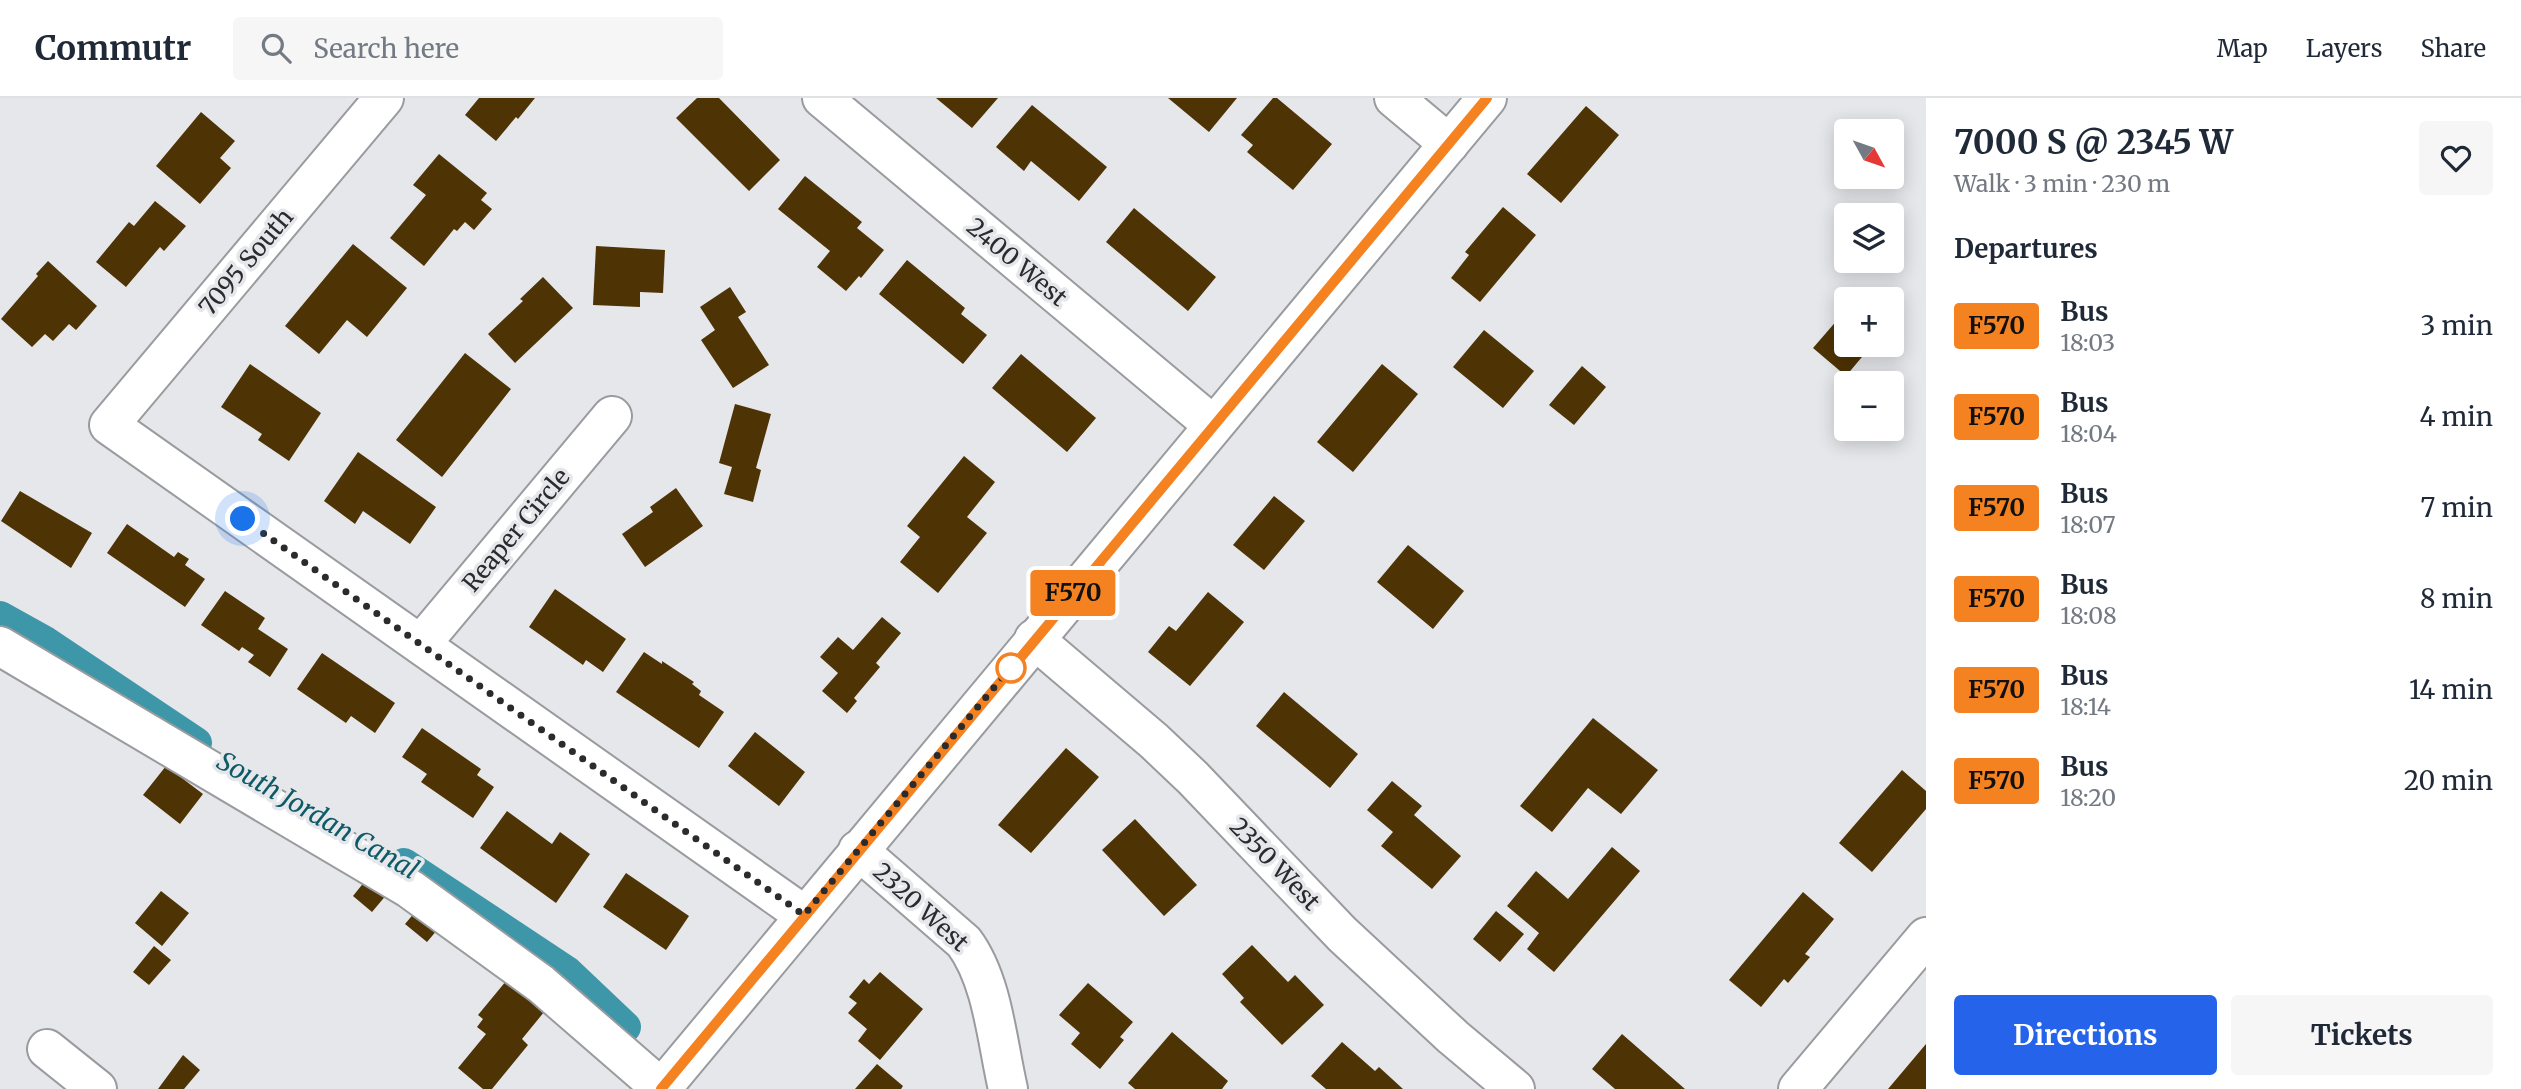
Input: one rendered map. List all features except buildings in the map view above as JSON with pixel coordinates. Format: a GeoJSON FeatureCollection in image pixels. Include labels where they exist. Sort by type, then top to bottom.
{"type":"FeatureCollection","features":[{"type":"Feature","properties":{"kind":"street","name":"7095 South"},"geometry":{"type":"LineString","coordinates":[[384,98],[109,425],[421,644]]}},
{"type":"Feature","properties":{"kind":"street","name":"2400 West"},"geometry":{"type":"LineString","coordinates":[[822,98],[1213,425]]}},
{"type":"Feature","properties":{"kind":"street"},"geometry":{"type":"LineString","coordinates":[[1394,98],[1449,144]]}},
{"type":"Feature","properties":{"kind":"street"},"geometry":{"type":"LineString","coordinates":[[0,646],[410,889],[541,984],[661,1089],[1487,98]]}},
{"type":"Feature","properties":{"kind":"street","name":"Reaper Circle"},"geometry":{"type":"LineString","coordinates":[[421,644],[612,416]]}},
{"type":"Feature","properties":{"kind":"street","name":"2350 West"},"geometry":{"type":"LineString","coordinates":[[1034,639],[1164,750],[1350,942],[1453,1037],[1515,1089]]}},
{"type":"Feature","properties":{"kind":"street"},"geometry":{"type":"LineString","coordinates":[[421,644],[804,915]]}},
{"type":"Feature","properties":{"kind":"street","name":"2320 West"},"geometry":{"type":"LineString","coordinates":[[858,850],[964,942],[976,958],[983,977],[1008,1089]]}},
{"type":"Feature","properties":{"kind":"street"},"geometry":{"type":"LineString","coordinates":[[1798,1089],[1926,937]]}},
{"type":"Feature","properties":{"kind":"street"},"geometry":{"type":"LineString","coordinates":[[47,1049],[97,1089]]}},
{"type":"Feature","properties":{"kind":"waterway","name":"South Jordan Canal"},"geometry":{"type":"LineString","coordinates":[[0,617],[45,642],[196,743]]}},
{"type":"Feature","properties":{"kind":"waterway","name":"South Jordan Canal"},"geometry":{"type":"LineString","coordinates":[[404,864],[567,972],[625,1027]]}},
{"type":"Feature","properties":{"kind":"bus line","name":"F570"},"geometry":{"type":"LineString","coordinates":[[661,1089],[1487,98]]}},
{"type":"Feature","properties":{"kind":"route"},"geometry":{"type":"LineString","coordinates":[[243,519],[804,915],[1017,660],[1011,668]]}}]}
